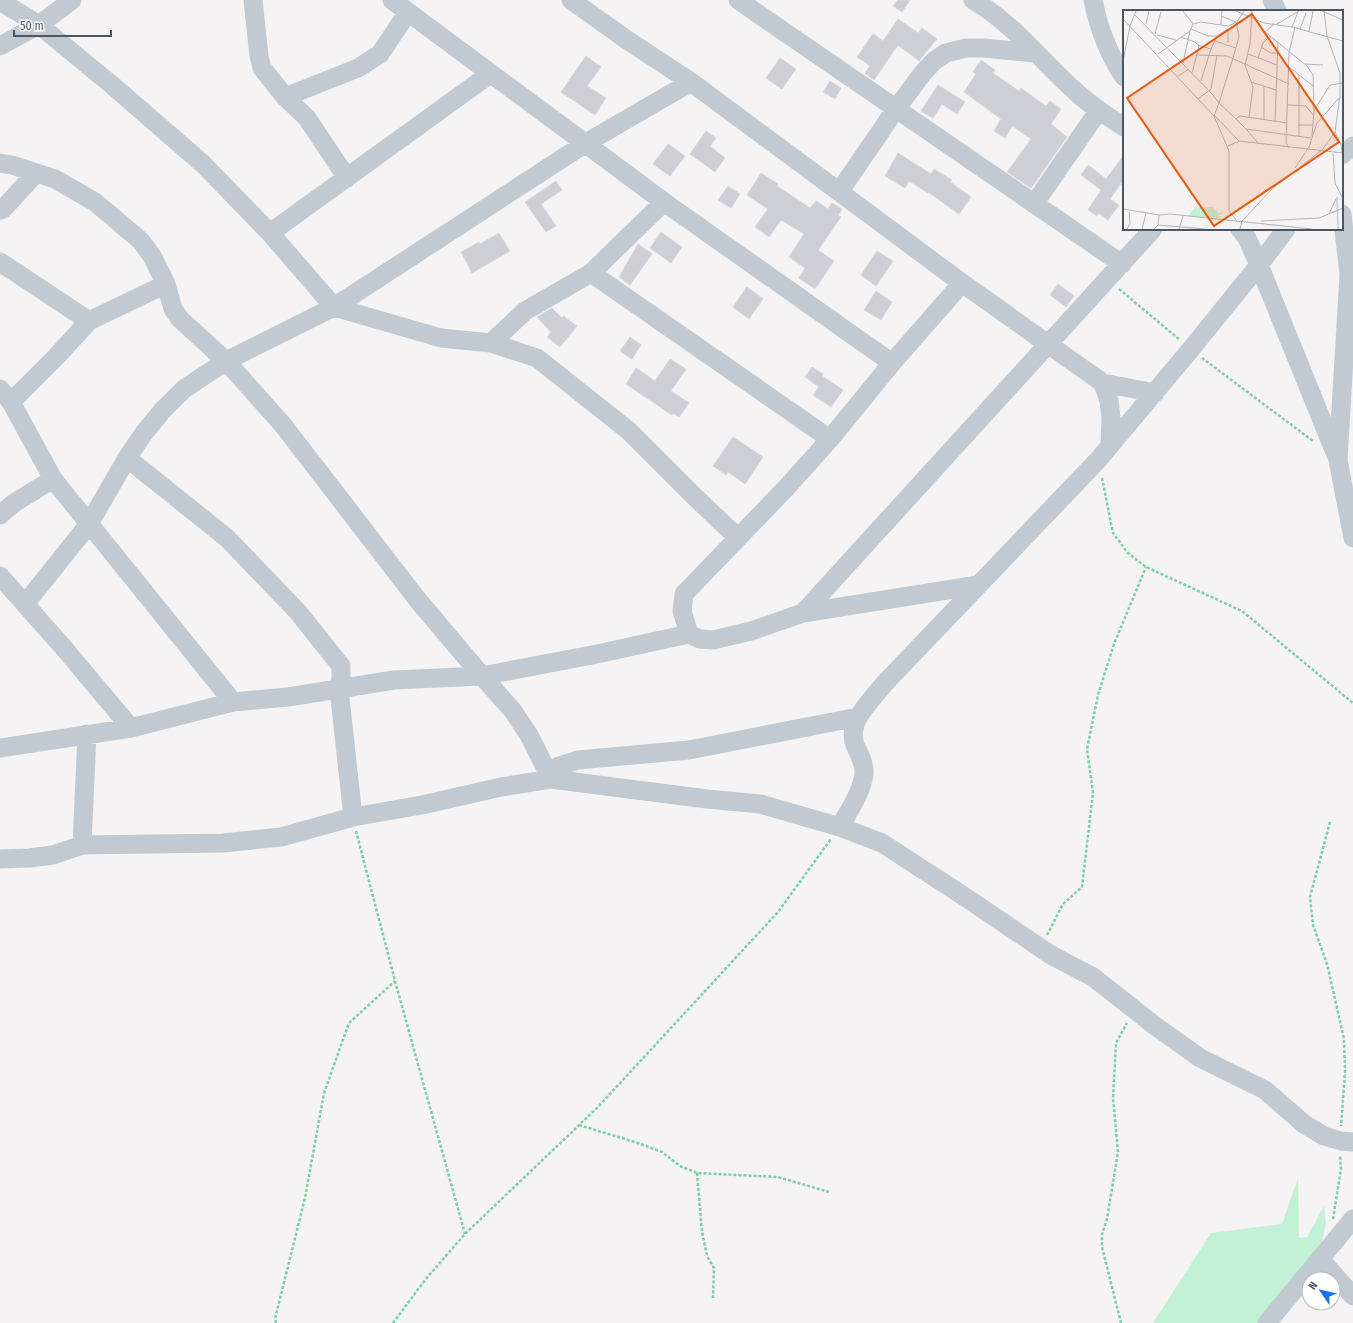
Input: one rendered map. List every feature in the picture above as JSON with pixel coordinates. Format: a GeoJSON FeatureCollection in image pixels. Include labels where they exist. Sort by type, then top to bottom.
{"type":"FeatureCollection","features":[{"type":"Feature","properties":{"kind":"street"},"geometry":{"type":"LineString","coordinates":[[0,46],[39,25],[72,0]]}},
{"type":"Feature","properties":{"kind":"street"},"geometry":{"type":"LineString","coordinates":[[253,0],[259,56],[262,68],[285,97],[307,118],[347,178]]}},
{"type":"Feature","properties":{"kind":"street"},"geometry":{"type":"LineString","coordinates":[[392,0],[664,202],[892,363]]}},
{"type":"Feature","properties":{"kind":"street"},"geometry":{"type":"LineString","coordinates":[[571,0],[627,40],[691,82],[962,283],[1103,383],[1155,393]]}},
{"type":"Feature","properties":{"kind":"street"},"geometry":{"type":"LineString","coordinates":[[738,0],[1122,264]]}},
{"type":"Feature","properties":{"kind":"street"},"geometry":{"type":"LineString","coordinates":[[973,0],[1001,19]]}},
{"type":"Feature","properties":{"kind":"street"},"geometry":{"type":"LineString","coordinates":[[988,0],[1001,19],[1075,92],[1123,126]]}},
{"type":"Feature","properties":{"kind":"street"},"geometry":{"type":"LineString","coordinates":[[1093,0],[1095,12],[1115,64],[1123,76]]}},
{"type":"Feature","properties":{"kind":"street"},"geometry":{"type":"LineString","coordinates":[[1272,0],[1277,10]]}},
{"type":"Feature","properties":{"kind":"street"},"geometry":{"type":"LineString","coordinates":[[0,1],[39,25],[203,164],[270,233],[334,307],[441,338],[491,342],[537,358],[629,431],[738,538]]}},
{"type":"Feature","properties":{"kind":"street"},"geometry":{"type":"LineString","coordinates":[[285,97],[358,68],[380,54],[408,12]]}},
{"type":"Feature","properties":{"kind":"street"},"geometry":{"type":"LineString","coordinates":[[838,192],[896,109],[922,74],[934,61],[946,53],[966,48],[984,48],[1035,53]]}},
{"type":"Feature","properties":{"kind":"street"},"geometry":{"type":"LineString","coordinates":[[270,233],[490,74]]}},
{"type":"Feature","properties":{"kind":"street"},"geometry":{"type":"LineString","coordinates":[[25,604],[89,524],[127,458],[144,433],[162,411],[184,390],[226,361],[334,307],[586,143],[691,82]]}},
{"type":"Feature","properties":{"kind":"street"},"geometry":{"type":"LineString","coordinates":[[1034,204],[1099,110]]}},
{"type":"Feature","properties":{"kind":"street"},"geometry":{"type":"LineString","coordinates":[[1343,154],[1353,146]]}},
{"type":"Feature","properties":{"kind":"street"},"geometry":{"type":"LineString","coordinates":[[0,163],[12,165],[55,179],[95,202],[141,241],[152,256],[166,284],[174,309],[180,319],[226,361],[283,425],[417,599],[482,676],[514,711],[529,735],[549,776]]}},
{"type":"Feature","properties":{"kind":"street"},"geometry":{"type":"LineString","coordinates":[[0,210],[3,210],[36,173]]}},
{"type":"Feature","properties":{"kind":"street"},"geometry":{"type":"LineString","coordinates":[[491,342],[525,310],[591,273],[664,202]]}},
{"type":"Feature","properties":{"kind":"street"},"geometry":{"type":"LineString","coordinates":[[1338,460],[1349,274],[1343,223]]}},
{"type":"Feature","properties":{"kind":"street"},"geometry":{"type":"LineString","coordinates":[[803,613],[1152,230]]}},
{"type":"Feature","properties":{"kind":"street"},"geometry":{"type":"LineString","coordinates":[[1241,230],[1247,238],[1259,265],[1338,460],[1353,538]]}},
{"type":"Feature","properties":{"kind":"street"},"geometry":{"type":"LineString","coordinates":[[840,827],[860,791],[864,772],[861,757],[853,740],[858,717],[884,684],[1098,460],[1191,349],[1285,230]]}},
{"type":"Feature","properties":{"kind":"street"},"geometry":{"type":"LineString","coordinates":[[0,262],[89,321]]}},
{"type":"Feature","properties":{"kind":"street"},"geometry":{"type":"LineString","coordinates":[[591,273],[830,439]]}},
{"type":"Feature","properties":{"kind":"street"},"geometry":{"type":"LineString","coordinates":[[690,634],[682,611],[684,594],[787,487],[830,439],[892,363],[962,283]]}},
{"type":"Feature","properties":{"kind":"street"},"geometry":{"type":"LineString","coordinates":[[166,284],[89,321],[56,357],[5,396],[53,479],[234,702]]}},
{"type":"Feature","properties":{"kind":"street"},"geometry":{"type":"LineString","coordinates":[[1103,383],[1112,417],[1110,445]]}},
{"type":"Feature","properties":{"kind":"street"},"geometry":{"type":"LineString","coordinates":[[127,458],[227,538],[298,612],[341,666],[339,689],[352,817]]}},
{"type":"Feature","properties":{"kind":"street"},"geometry":{"type":"LineString","coordinates":[[0,515],[14,503],[53,479]]}},
{"type":"Feature","properties":{"kind":"street"},"geometry":{"type":"LineString","coordinates":[[0,576],[63,647],[131,728]]}},
{"type":"Feature","properties":{"kind":"street"},"geometry":{"type":"LineString","coordinates":[[0,731],[6,747],[131,728],[234,702],[288,697],[394,680],[482,676],[690,634],[700,639],[713,640],[751,631],[803,613],[978,584]]}},
{"type":"Feature","properties":{"kind":"street"},"geometry":{"type":"LineString","coordinates":[[549,776],[559,766],[578,760],[689,750],[858,717]]}},
{"type":"Feature","properties":{"kind":"street"},"geometry":{"type":"LineString","coordinates":[[82,845],[87,734]]}},
{"type":"Feature","properties":{"kind":"street"},"geometry":{"type":"LineString","coordinates":[[0,859],[53,855],[82,845],[223,842],[281,836],[352,817],[422,805],[549,776],[706,799],[760,804],[840,827],[882,843],[1051,955],[1093,977],[1154,1025],[1200,1058],[1264,1090],[1304,1124],[1324,1136],[1346,1141]]}},
{"type":"Feature","properties":{"kind":"street"},"geometry":{"type":"LineString","coordinates":[[1267,1323],[1353,1219]]}},
{"type":"Feature","properties":{"kind":"street"},"geometry":{"type":"LineString","coordinates":[[1320,1259],[1353,1296]]}},
{"type":"Feature","properties":{"kind":"path"},"geometry":{"type":"LineString","coordinates":[[1108,280],[1191,349],[1318,445]]}},
{"type":"Feature","properties":{"kind":"path"},"geometry":{"type":"LineString","coordinates":[[1098,460],[1113,533],[1128,553],[1146,567],[1242,611],[1353,703]]}},
{"type":"Feature","properties":{"kind":"path"},"geometry":{"type":"LineString","coordinates":[[1041,948],[1063,904],[1082,887],[1093,793],[1088,749],[1097,702],[1114,644],[1146,567]]}},
{"type":"Feature","properties":{"kind":"path"},"geometry":{"type":"LineString","coordinates":[[352,817],[395,981],[466,1234]]}},
{"type":"Feature","properties":{"kind":"path"},"geometry":{"type":"LineString","coordinates":[[1330,822],[1310,897],[1313,925],[1327,964],[1344,1039],[1345,1072],[1340,1131],[1346,1141],[1333,1220]]}},
{"type":"Feature","properties":{"kind":"path"},"geometry":{"type":"LineString","coordinates":[[394,1323],[426,1280],[466,1234],[597,1108],[778,912],[840,827]]}},
{"type":"Feature","properties":{"kind":"path"},"geometry":{"type":"LineString","coordinates":[[276,1323],[275,1319],[305,1198],[324,1093],[349,1023],[395,981]]}},
{"type":"Feature","properties":{"kind":"path"},"geometry":{"type":"LineString","coordinates":[[1121,1323],[1102,1247],[1102,1234],[1107,1219],[1118,1152],[1114,1098],[1116,1043],[1135,1009]]}},
{"type":"Feature","properties":{"kind":"path"},"geometry":{"type":"LineString","coordinates":[[579,1125],[638,1142],[662,1152],[680,1166],[697,1173],[778,1177],[829,1192]]}},
{"type":"Feature","properties":{"kind":"path"},"geometry":{"type":"LineString","coordinates":[[697,1173],[702,1232],[707,1256],[714,1268],[713,1298]]}},
{"type":"Feature","properties":{"kind":"green space"},"geometry":{"type":"Polygon","coordinates":[[[1298,1178],[1299,1238],[1307,1237],[1324,1206],[1326,1224],[1319,1252],[1303,1271],[1301,1271],[1301,1274],[1261,1323],[1153,1323],[1211,1233],[1282,1224],[1298,1178]]]}},
{"type":"Feature","properties":{"kind":"building"},"geometry":{"type":"Polygon","coordinates":[[[898,0],[910,0],[902,12],[893,6],[898,0]]]}},
{"type":"Feature","properties":{"kind":"building"},"geometry":{"type":"Polygon","coordinates":[[[898,19],[918,33],[922,28],[937,39],[919,61],[898,45],[874,80],[865,73],[870,66],[857,57],[873,34],[883,41],[898,19]]]}},
{"type":"Feature","properties":{"kind":"building"},"geometry":{"type":"Polygon","coordinates":[[[586,56],[601,67],[587,86],[606,98],[595,115],[561,92],[586,56]]]}},
{"type":"Feature","properties":{"kind":"building"},"geometry":{"type":"Polygon","coordinates":[[[780,58],[796,69],[782,89],[766,78],[780,58]]]}},
{"type":"Feature","properties":{"kind":"building"},"geometry":{"type":"Polygon","coordinates":[[[981,60],[995,70],[993,73],[1019,91],[1021,88],[1046,106],[1050,101],[1061,109],[1051,124],[1067,137],[1031,188],[1007,172],[1031,139],[1012,126],[1005,138],[994,131],[1001,119],[964,92],[976,74],[973,72],[981,60]]]}},
{"type":"Feature","properties":{"kind":"building"},"geometry":{"type":"Polygon","coordinates":[[[830,81],[841,88],[835,99],[823,92],[830,81]]]}},
{"type":"Feature","properties":{"kind":"building"},"geometry":{"type":"Polygon","coordinates":[[[938,85],[965,102],[957,114],[942,104],[933,118],[921,111],[938,85]]]}},
{"type":"Feature","properties":{"kind":"building"},"geometry":{"type":"Polygon","coordinates":[[[706,131],[716,138],[710,146],[725,158],[715,172],[690,154],[706,131]]]}},
{"type":"Feature","properties":{"kind":"building"},"geometry":{"type":"Polygon","coordinates":[[[668,144],[685,156],[670,176],[653,164],[668,144]]]}},
{"type":"Feature","properties":{"kind":"building"},"geometry":{"type":"Polygon","coordinates":[[[898,153],[931,174],[934,169],[952,180],[950,182],[971,197],[959,214],[928,192],[909,181],[905,188],[885,176],[898,153]]]}},
{"type":"Feature","properties":{"kind":"building"},"geometry":{"type":"Polygon","coordinates":[[[1123,156],[1123,180],[1110,199],[1119,205],[1108,220],[1099,213],[1097,216],[1088,210],[1101,190],[1081,175],[1088,165],[1106,179],[1123,156]]]}},
{"type":"Feature","properties":{"kind":"building"},"geometry":{"type":"Polygon","coordinates":[[[761,173],[778,184],[777,186],[810,208],[816,201],[828,209],[832,203],[842,209],[838,215],[841,217],[818,250],[834,261],[815,289],[799,278],[805,268],[789,257],[804,234],[781,220],[769,237],[755,227],[768,209],[747,195],[761,173]]]}},
{"type":"Feature","properties":{"kind":"building"},"geometry":{"type":"Polygon","coordinates":[[[556,181],[562,190],[541,204],[556,226],[546,232],[525,202],[556,181]]]}},
{"type":"Feature","properties":{"kind":"building"},"geometry":{"type":"Polygon","coordinates":[[[728,186],[740,194],[731,208],[718,200],[728,186]]]}},
{"type":"Feature","properties":{"kind":"building"},"geometry":{"type":"Polygon","coordinates":[[[661,232],[682,247],[671,263],[650,248],[661,232]]]}},
{"type":"Feature","properties":{"kind":"building"},"geometry":{"type":"Polygon","coordinates":[[[499,233],[510,251],[472,273],[461,252],[479,242],[480,244],[499,233]]]}},
{"type":"Feature","properties":{"kind":"building"},"geometry":{"type":"Polygon","coordinates":[[[638,244],[652,254],[630,285],[619,277],[638,244]]]}},
{"type":"Feature","properties":{"kind":"building"},"geometry":{"type":"Polygon","coordinates":[[[877,251],[893,261],[876,286],[861,275],[877,251]]]}},
{"type":"Feature","properties":{"kind":"building"},"geometry":{"type":"Polygon","coordinates":[[[1058,284],[1074,296],[1066,307],[1050,295],[1058,284]]]}},
{"type":"Feature","properties":{"kind":"building"},"geometry":{"type":"Polygon","coordinates":[[[747,287],[763,299],[749,319],[733,307],[747,287]]]}},
{"type":"Feature","properties":{"kind":"building"},"geometry":{"type":"Polygon","coordinates":[[[876,291],[892,302],[881,320],[864,310],[876,291]]]}},
{"type":"Feature","properties":{"kind":"building"},"geometry":{"type":"Polygon","coordinates":[[[552,308],[562,318],[563,316],[577,326],[560,347],[547,337],[551,332],[537,317],[552,308]]]}},
{"type":"Feature","properties":{"kind":"building"},"geometry":{"type":"Polygon","coordinates":[[[630,337],[641,345],[632,359],[620,351],[630,337]]]}},
{"type":"Feature","properties":{"kind":"building"},"geometry":{"type":"Polygon","coordinates":[[[670,359],[686,369],[671,391],[689,403],[679,417],[673,413],[672,415],[626,384],[636,368],[655,381],[670,359]]]}},
{"type":"Feature","properties":{"kind":"building"},"geometry":{"type":"Polygon","coordinates":[[[812,367],[823,374],[822,376],[843,390],[831,407],[813,395],[819,387],[805,377],[812,367]]]}},
{"type":"Feature","properties":{"kind":"building"},"geometry":{"type":"Polygon","coordinates":[[[733,437],[763,457],[745,484],[728,472],[726,475],[713,466],[733,437]]]}}]}
